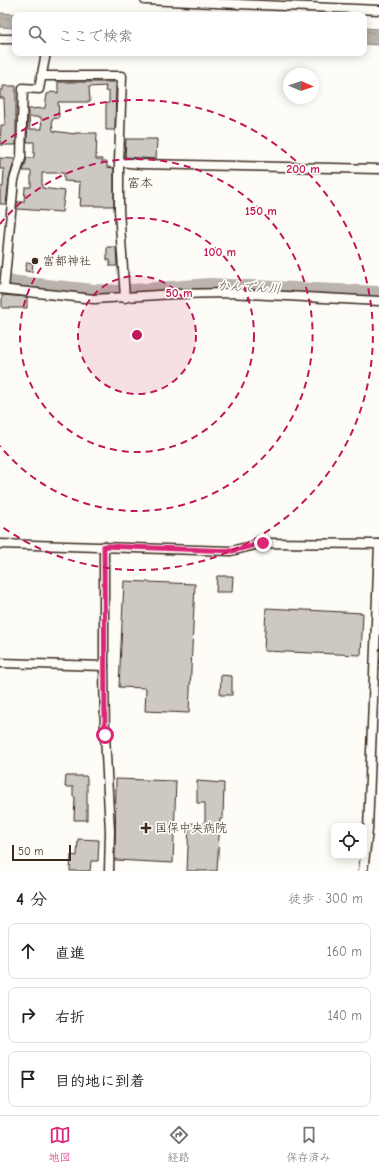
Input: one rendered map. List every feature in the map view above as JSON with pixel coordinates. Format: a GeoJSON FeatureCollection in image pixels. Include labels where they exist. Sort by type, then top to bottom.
{"type":"FeatureCollection","features":[{"type":"Feature","properties":{"kind":"street"},"geometry":{"type":"LineString","coordinates":[[145,0],[379,10]]}},
{"type":"Feature","properties":{"kind":"street"},"geometry":{"type":"LineString","coordinates":[[0,39],[12,39]]}},
{"type":"Feature","properties":{"kind":"street"},"geometry":{"type":"LineString","coordinates":[[45,56],[39,89],[23,88],[21,158],[14,180],[2,289],[94,299],[174,294],[229,293],[379,301]]}},
{"type":"Feature","properties":{"kind":"street"},"geometry":{"type":"LineString","coordinates":[[41,76],[122,76],[118,210],[125,298]]}},
{"type":"Feature","properties":{"kind":"street"},"geometry":{"type":"LineString","coordinates":[[119,162],[140,164],[379,169]]}},
{"type":"Feature","properties":{"kind":"street"},"geometry":{"type":"LineString","coordinates":[[0,544],[232,551],[263,543],[379,544],[377,678],[368,830],[363,871]]}},
{"type":"Feature","properties":{"kind":"street"},"geometry":{"type":"LineString","coordinates":[[104,546],[105,735],[110,831],[109,871]]}},
{"type":"Feature","properties":{"kind":"street"},"geometry":{"type":"LineString","coordinates":[[0,663],[104,666]]}},
{"type":"Feature","properties":{"kind":"water"},"geometry":{"type":"Polygon","coordinates":[[[0,13],[12,14],[12,28],[0,27],[0,13]]]}},
{"type":"Feature","properties":{"kind":"water"},"geometry":{"type":"Polygon","coordinates":[[[367,28],[379,29],[379,45],[367,44],[367,28]]]}},
{"type":"Feature","properties":{"kind":"building"},"geometry":{"type":"Polygon","coordinates":[[[58,82],[116,82],[115,130],[106,130],[106,105],[109,103],[109,92],[105,91],[106,86],[89,87],[90,102],[58,102],[59,118],[52,119],[53,131],[75,134],[97,133],[96,159],[102,159],[102,162],[107,162],[107,167],[114,168],[114,206],[80,206],[80,182],[64,181],[64,173],[42,173],[42,188],[65,191],[62,212],[17,209],[17,202],[24,202],[25,187],[31,187],[31,171],[23,171],[27,158],[33,158],[34,156],[34,142],[27,142],[28,109],[45,108],[47,94],[51,92],[58,93],[58,82]],[[29,117],[30,129],[42,129],[41,117],[29,117]]]}},
{"type":"Feature","properties":{"kind":"building"},"geometry":{"type":"Polygon","coordinates":[[[3,86],[16,86],[16,145],[0,145],[1,125],[5,125],[4,98],[0,98],[0,90],[3,90],[3,86]]]}},
{"type":"Feature","properties":{"kind":"building"},"geometry":{"type":"Polygon","coordinates":[[[126,139],[157,139],[156,159],[125,157],[126,139]]]}},
{"type":"Feature","properties":{"kind":"building"},"geometry":{"type":"Polygon","coordinates":[[[0,158],[15,159],[9,179],[6,204],[0,204],[0,187],[3,187],[4,169],[0,169],[0,158]]]}},
{"type":"Feature","properties":{"kind":"building"},"geometry":{"type":"Polygon","coordinates":[[[107,247],[116,247],[117,266],[110,266],[110,260],[107,260],[107,247]]]}},
{"type":"Feature","properties":{"kind":"building"},"geometry":{"type":"Polygon","coordinates":[[[27,262],[33,263],[32,272],[25,271],[27,262]]]}},
{"type":"Feature","properties":{"kind":"building"},"geometry":{"type":"Polygon","coordinates":[[[2,295],[27,297],[27,308],[2,308],[2,295]]]}},
{"type":"Feature","properties":{"kind":"building"},"geometry":{"type":"Polygon","coordinates":[[[217,576],[233,576],[232,592],[216,592],[217,576]]]}},
{"type":"Feature","properties":{"kind":"building"},"geometry":{"type":"Polygon","coordinates":[[[124,581],[195,584],[189,713],[145,711],[146,688],[119,687],[124,581]]]}},
{"type":"Feature","properties":{"kind":"building"},"geometry":{"type":"Polygon","coordinates":[[[266,608],[363,613],[361,655],[264,651],[266,608]]]}},
{"type":"Feature","properties":{"kind":"building"},"geometry":{"type":"Polygon","coordinates":[[[221,675],[232,676],[232,695],[220,695],[221,675]]]}},
{"type":"Feature","properties":{"kind":"building"},"geometry":{"type":"Polygon","coordinates":[[[66,776],[86,776],[87,778],[87,820],[74,820],[75,797],[73,797],[73,787],[65,787],[66,776]]]}},
{"type":"Feature","properties":{"kind":"building"},"geometry":{"type":"Polygon","coordinates":[[[116,779],[176,781],[173,863],[115,860],[116,779]]]}},
{"type":"Feature","properties":{"kind":"building"},"geometry":{"type":"Polygon","coordinates":[[[197,781],[224,783],[223,819],[220,819],[217,871],[187,871],[189,823],[205,824],[205,803],[197,803],[197,781]]]}},
{"type":"Feature","properties":{"kind":"building"},"geometry":{"type":"Polygon","coordinates":[[[78,839],[99,840],[98,861],[91,861],[90,871],[70,871],[71,855],[77,856],[78,839]]]}},
{"type":"Feature","properties":{"kind":"waterway","name":"かんでん川"},"geometry":{"type":"LineString","coordinates":[[0,281],[94,291],[119,292],[209,285],[379,293]]}},
{"type":"Feature","properties":{"kind":"place","name":"富都神社"},"geometry":{"type":"Point","coordinates":[35,261]}},
{"type":"Feature","properties":{"kind":"place","name":"国保中央病院"},"geometry":{"type":"Point","coordinates":[146,828]}},
{"type":"Feature","properties":{"kind":"district","name":"富本"},"geometry":{"type":"Point","coordinates":[140,182]}},
{"type":"Feature","properties":{"kind":"route"},"geometry":{"type":"LineString","coordinates":[[105,735],[104,546],[232,551],[263,543]]}}]}
